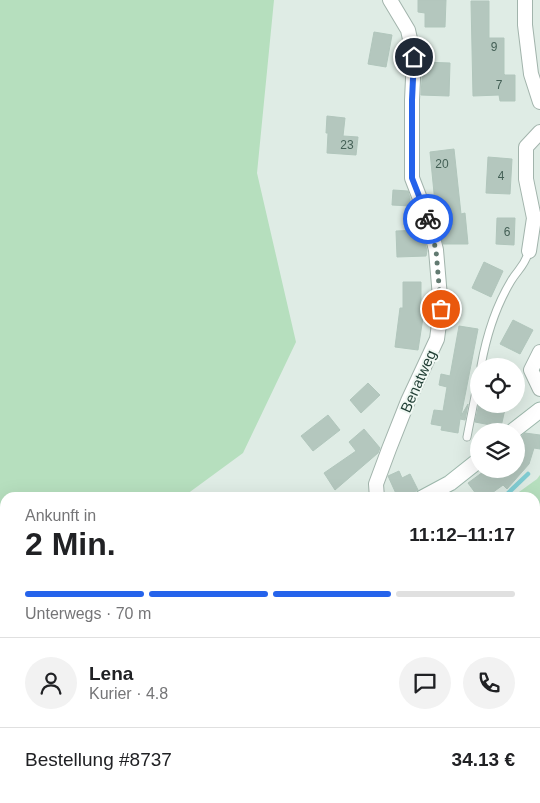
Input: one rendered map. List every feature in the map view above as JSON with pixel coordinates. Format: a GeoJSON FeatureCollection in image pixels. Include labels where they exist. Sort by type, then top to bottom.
{"type":"FeatureCollection","features":[{"type":"Feature","properties":{"kind":"street","name":"Benatweg"},"geometry":{"type":"LineString","coordinates":[[377,492],[376,484],[389,449],[437,339],[441,309],[436,250],[429,222],[412,178],[414,57],[408,30],[390,0]]}},
{"type":"Feature","properties":{"kind":"street"},"geometry":{"type":"LineString","coordinates":[[525,0],[525,26],[530,74],[540,102]]}},
{"type":"Feature","properties":{"kind":"street"},"geometry":{"type":"LineString","coordinates":[[529,251],[534,218],[526,179],[526,147],[540,132]]}},
{"type":"Feature","properties":{"kind":"street"},"geometry":{"type":"LineString","coordinates":[[540,352],[531,370],[540,389]]}},
{"type":"Feature","properties":{"kind":"street"},"geometry":{"type":"LineString","coordinates":[[523,423],[540,410]]}},
{"type":"Feature","properties":{"kind":"street"},"geometry":{"type":"LineString","coordinates":[[433,492],[450,483],[470,467]]}},
{"type":"Feature","properties":{"kind":"lane"},"geometry":{"type":"LineString","coordinates":[[482,358],[500,304],[512,280],[525,264],[529,251]]}},
{"type":"Feature","properties":{"kind":"lane"},"geometry":{"type":"LineString","coordinates":[[467,437],[472,413]]}},
{"type":"Feature","properties":{"kind":"green space"},"geometry":{"type":"Polygon","coordinates":[[[0,0],[274,0],[257,173],[296,342],[243,453],[190,492],[0,492],[0,0]]]}},
{"type":"Feature","properties":{"kind":"green space"},"geometry":{"type":"Polygon","coordinates":[[[540,475],[540,492],[519,492],[540,475]]]}},
{"type":"Feature","properties":{"kind":"building"},"geometry":{"type":"Polygon","coordinates":[[[418,0],[446,0],[445,27],[425,27],[425,13],[418,12],[418,0]]]}},
{"type":"Feature","properties":{"kind":"building"},"geometry":{"type":"Polygon","coordinates":[[[471,1],[489,1],[489,38],[504,38],[504,74],[515,75],[515,101],[500,101],[499,95],[473,96],[471,1]]]}},
{"type":"Feature","properties":{"kind":"building"},"geometry":{"type":"Polygon","coordinates":[[[374,32],[392,35],[386,67],[368,64],[374,32]]]}},
{"type":"Feature","properties":{"kind":"building"},"geometry":{"type":"Polygon","coordinates":[[[423,62],[450,63],[449,96],[421,95],[423,62]]]}},
{"type":"Feature","properties":{"kind":"building"},"geometry":{"type":"Polygon","coordinates":[[[327,116],[345,118],[343,136],[358,137],[356,155],[327,153],[327,116]]]}},
{"type":"Feature","properties":{"kind":"building"},"geometry":{"type":"Polygon","coordinates":[[[454,149],[461,214],[465,213],[468,244],[443,244],[440,229],[442,229],[440,203],[435,203],[430,152],[454,149]]]}},
{"type":"Feature","properties":{"kind":"building"},"geometry":{"type":"Polygon","coordinates":[[[488,157],[512,159],[510,194],[486,193],[488,157]]]}},
{"type":"Feature","properties":{"kind":"building"},"geometry":{"type":"Polygon","coordinates":[[[393,190],[408,191],[410,206],[392,205],[393,190]]]}},
{"type":"Feature","properties":{"kind":"building"},"geometry":{"type":"Polygon","coordinates":[[[497,218],[515,218],[514,245],[496,244],[497,218]]]}},
{"type":"Feature","properties":{"kind":"building"},"geometry":{"type":"Polygon","coordinates":[[[422,230],[427,251],[426,256],[397,257],[396,231],[422,230]]]}},
{"type":"Feature","properties":{"kind":"building"},"geometry":{"type":"Polygon","coordinates":[[[484,262],[503,271],[491,297],[472,288],[484,262]]]}},
{"type":"Feature","properties":{"kind":"building"},"geometry":{"type":"Polygon","coordinates":[[[403,282],[421,282],[421,311],[424,311],[418,350],[395,347],[400,308],[403,308],[403,282]]]}},
{"type":"Feature","properties":{"kind":"building"},"geometry":{"type":"Polygon","coordinates":[[[513,320],[533,330],[520,354],[500,344],[513,320]]]}},
{"type":"Feature","properties":{"kind":"building"},"geometry":{"type":"Polygon","coordinates":[[[459,326],[478,329],[472,358],[470,358],[470,370],[461,416],[468,404],[465,420],[460,419],[458,433],[441,430],[442,426],[431,424],[434,410],[443,411],[447,387],[439,385],[441,374],[450,376],[459,326]]]}},
{"type":"Feature","properties":{"kind":"building"},"geometry":{"type":"Polygon","coordinates":[[[368,383],[380,395],[361,413],[350,400],[368,383]]]}},
{"type":"Feature","properties":{"kind":"building"},"geometry":{"type":"Polygon","coordinates":[[[477,413],[504,413],[502,423],[475,422],[477,413]]]}},
{"type":"Feature","properties":{"kind":"building"},"geometry":{"type":"Polygon","coordinates":[[[328,415],[340,430],[313,451],[301,436],[328,415]]]}},
{"type":"Feature","properties":{"kind":"building"},"geometry":{"type":"Polygon","coordinates":[[[364,429],[380,448],[378,453],[335,490],[324,473],[356,451],[349,442],[364,429]]]}},
{"type":"Feature","properties":{"kind":"building"},"geometry":{"type":"Polygon","coordinates":[[[525,433],[540,435],[540,449],[534,448],[529,464],[525,469],[525,433]]]}},
{"type":"Feature","properties":{"kind":"building"},"geometry":{"type":"Polygon","coordinates":[[[399,471],[402,478],[410,474],[418,490],[414,492],[395,492],[388,476],[399,471]]]}},
{"type":"Feature","properties":{"kind":"building"},"geometry":{"type":"Polygon","coordinates":[[[475,478],[517,478],[507,489],[503,485],[493,492],[475,492],[468,483],[475,478]]]}},
{"type":"Feature","properties":{"kind":"waterway"},"geometry":{"type":"LineString","coordinates":[[509,492],[528,474]]}},
{"type":"Feature","properties":{"kind":"way so far"},"geometry":{"type":"LineString","coordinates":[[428,219],[436,250],[441,309]]}},
{"type":"Feature","properties":{"kind":"route"},"geometry":{"type":"LineString","coordinates":[[414,57],[412,178],[428,219]]}}]}
